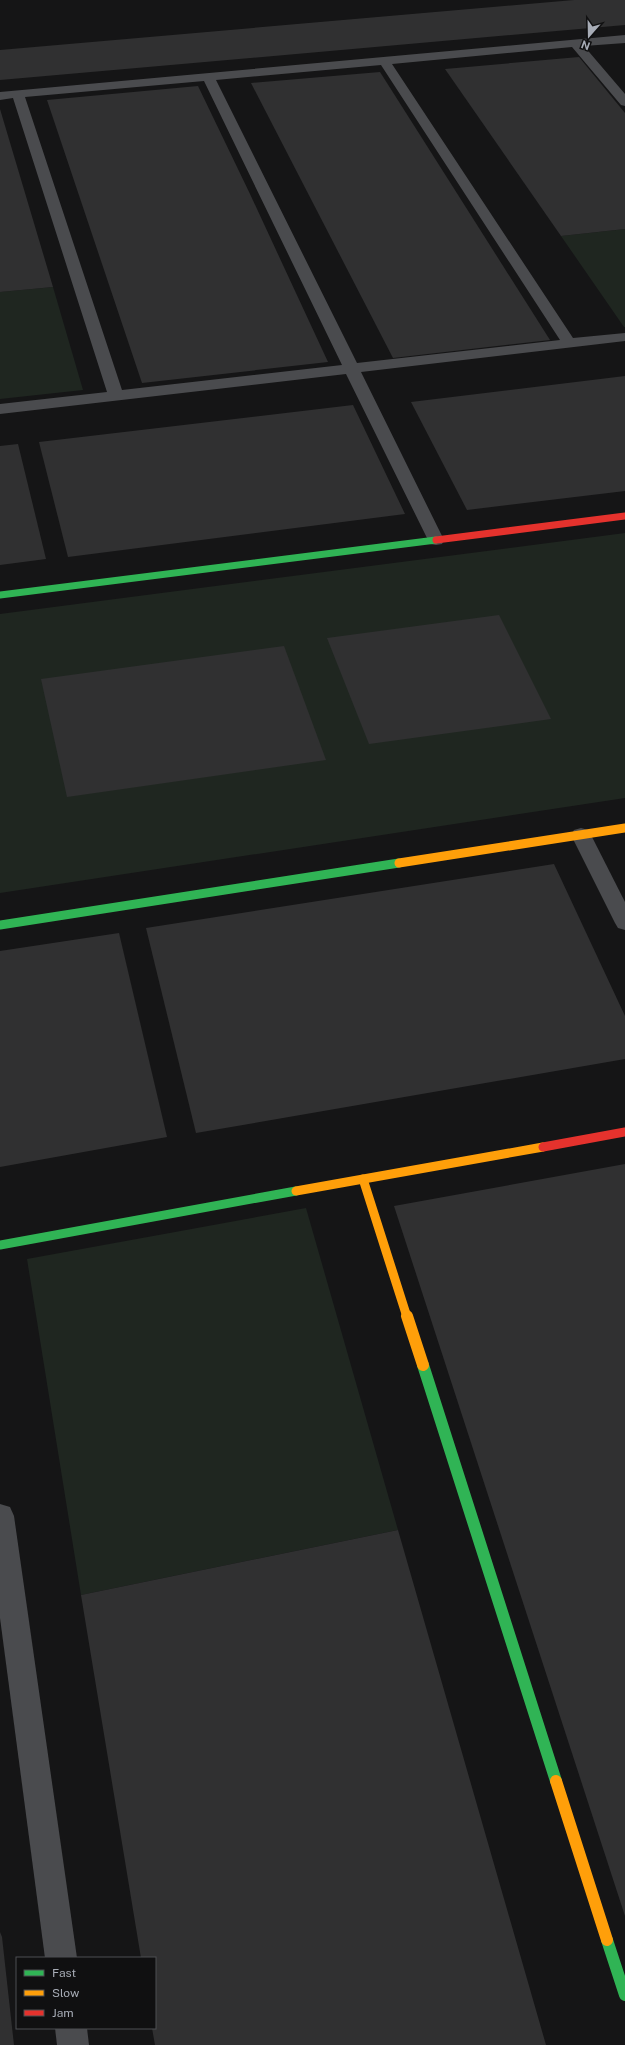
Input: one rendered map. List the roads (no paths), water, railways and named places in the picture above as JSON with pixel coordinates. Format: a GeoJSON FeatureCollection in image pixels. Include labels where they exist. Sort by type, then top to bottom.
{"type":"FeatureCollection","features":[{"type":"Feature","properties":{"kind":"street"},"geometry":{"type":"LineString","coordinates":[[0,96],[625,39]]}},
{"type":"Feature","properties":{"kind":"street"},"geometry":{"type":"LineString","coordinates":[[576,43],[625,102]]}},
{"type":"Feature","properties":{"kind":"street"},"geometry":{"type":"LineString","coordinates":[[384,61],[569,343]]}},
{"type":"Feature","properties":{"kind":"street"},"geometry":{"type":"LineString","coordinates":[[208,77],[436,540]]}},
{"type":"Feature","properties":{"kind":"street"},"geometry":{"type":"LineString","coordinates":[[18,94],[116,396]]}},
{"type":"Feature","properties":{"kind":"street"},"geometry":{"type":"LineString","coordinates":[[0,409],[625,337]]}},
{"type":"Feature","properties":{"kind":"street"},"geometry":{"type":"LineString","coordinates":[[0,595],[625,516]]}},
{"type":"Feature","properties":{"kind":"street"},"geometry":{"type":"LineString","coordinates":[[0,925],[625,828]]}},
{"type":"Feature","properties":{"kind":"street"},"geometry":{"type":"LineString","coordinates":[[581,835],[625,923]]}},
{"type":"Feature","properties":{"kind":"street"},"geometry":{"type":"LineString","coordinates":[[0,1244],[625,1132]]}},
{"type":"Feature","properties":{"kind":"street"},"geometry":{"type":"LineString","coordinates":[[363,1179],[625,1994]]}},
{"type":"Feature","properties":{"kind":"street"},"geometry":{"type":"LineString","coordinates":[[0,1516],[61,1957]]}},
{"type":"Feature","properties":{"kind":"street"},"geometry":{"type":"LineString","coordinates":[[71,2029],[73,2045]]}}]}
